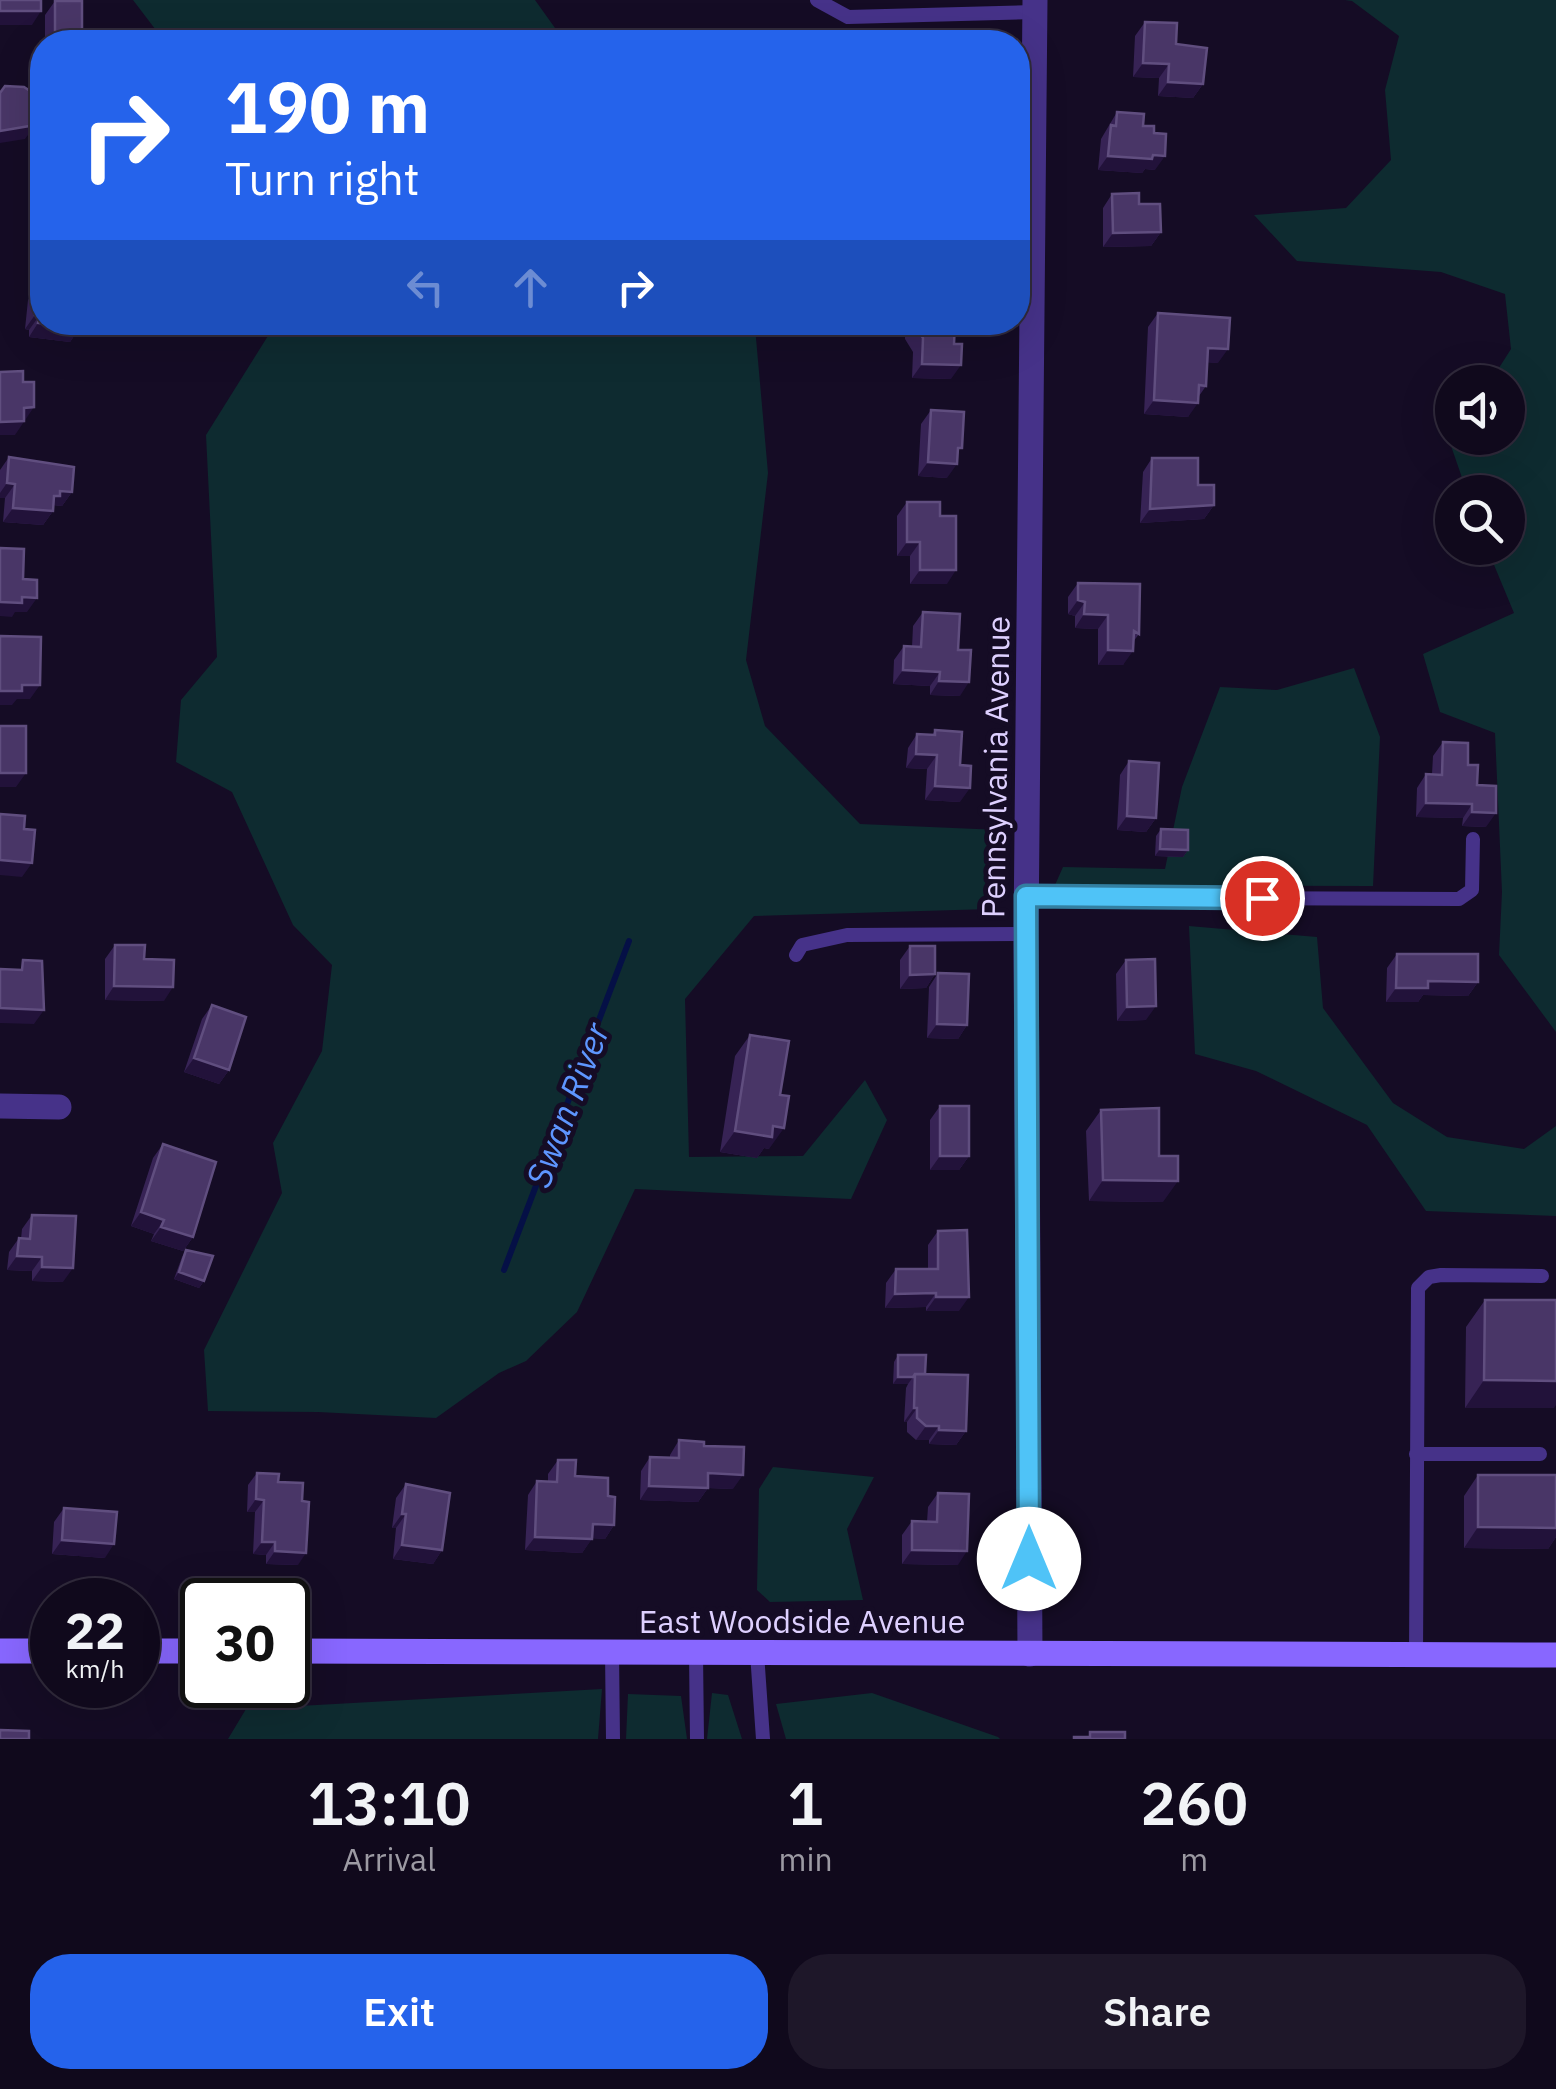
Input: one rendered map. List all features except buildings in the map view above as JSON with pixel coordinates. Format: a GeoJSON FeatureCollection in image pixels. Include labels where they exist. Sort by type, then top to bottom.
{"type":"FeatureCollection","features":[{"type":"Feature","properties":{"kind":"main road"},"geometry":{"type":"LineString","coordinates":[[0,1650],[30,1651]]}},
{"type":"Feature","properties":{"kind":"main road","name":"East Woodside Avenue"},"geometry":{"type":"LineString","coordinates":[[310,1652],[1556,1655]]}},
{"type":"Feature","properties":{"kind":"street","name":"Pennsylvania Avenue"},"geometry":{"type":"LineString","coordinates":[[1030,1654],[1026,896],[1034,6]]}},
{"type":"Feature","properties":{"kind":"street"},"geometry":{"type":"LineString","coordinates":[[0,1106],[59,1107]]}},
{"type":"Feature","properties":{"kind":"lane"},"geometry":{"type":"LineString","coordinates":[[816,0],[848,17],[1034,6]]}},
{"type":"Feature","properties":{"kind":"lane"},"geometry":{"type":"LineString","coordinates":[[1026,896],[1459,899],[1472,890],[1473,838]]}},
{"type":"Feature","properties":{"kind":"lane"},"geometry":{"type":"LineString","coordinates":[[796,955],[802,945],[847,935],[1026,934]]}},
{"type":"Feature","properties":{"kind":"lane"},"geometry":{"type":"LineString","coordinates":[[1416,1654],[1418,1288],[1430,1277],[1441,1275],[1542,1276]]}},
{"type":"Feature","properties":{"kind":"lane"},"geometry":{"type":"LineString","coordinates":[[1416,1454],[1540,1454]]}},
{"type":"Feature","properties":{"kind":"lane"},"geometry":{"type":"LineString","coordinates":[[612,1652],[614,1739]]}},
{"type":"Feature","properties":{"kind":"lane"},"geometry":{"type":"LineString","coordinates":[[696,1653],[697,1739]]}},
{"type":"Feature","properties":{"kind":"lane"},"geometry":{"type":"LineString","coordinates":[[757,1653],[763,1739]]}},
{"type":"Feature","properties":{"kind":"green space"},"geometry":{"type":"Polygon","coordinates":[[[133,0],[535,0],[556,30],[156,30],[133,0]]]}},
{"type":"Feature","properties":{"kind":"green space"},"geometry":{"type":"Polygon","coordinates":[[[1345,0],[1556,0],[1556,1032],[1499,955],[1502,892],[1495,733],[1440,712],[1423,654],[1514,613],[1494,565],[1525,565],[1525,475],[1461,475],[1454,455],[1525,455],[1525,365],[1501,365],[1511,349],[1505,294],[1441,272],[1297,261],[1254,215],[1346,208],[1391,160],[1385,90],[1399,36],[1352,1],[1345,0]]]}},
{"type":"Feature","properties":{"kind":"green space"},"geometry":{"type":"Polygon","coordinates":[[[268,335],[756,335],[768,473],[746,660],[765,726],[860,824],[1000,830],[990,909],[754,916],[685,999],[689,1157],[803,1156],[865,1080],[887,1120],[851,1199],[635,1189],[577,1312],[526,1361],[499,1373],[436,1418],[208,1411],[204,1350],[282,1193],[273,1143],[322,1051],[332,965],[293,925],[232,792],[176,762],[181,700],[217,657],[206,435],[268,335]]]}},
{"type":"Feature","properties":{"kind":"green space"},"geometry":{"type":"Polygon","coordinates":[[[1354,668],[1380,737],[1373,886],[1055,885],[1063,867],[1165,869],[1182,787],[1220,687],[1277,690],[1354,668]]]}},
{"type":"Feature","properties":{"kind":"green space"},"geometry":{"type":"Polygon","coordinates":[[[1189,926],[1317,937],[1323,1008],[1393,1103],[1447,1137],[1524,1149],[1556,1126],[1556,1216],[1426,1211],[1367,1125],[1256,1071],[1195,1054],[1189,926]]]}},
{"type":"Feature","properties":{"kind":"green space"},"geometry":{"type":"Polygon","coordinates":[[[773,1467],[874,1477],[847,1529],[863,1600],[770,1602],[757,1590],[759,1489],[773,1467]]]}},
{"type":"Feature","properties":{"kind":"green space"},"geometry":{"type":"Polygon","coordinates":[[[602,1689],[598,1739],[228,1739],[246,1709],[602,1689]]]}},
{"type":"Feature","properties":{"kind":"green space"},"geometry":{"type":"Polygon","coordinates":[[[712,1693],[728,1695],[742,1739],[707,1739],[712,1693]]]}},
{"type":"Feature","properties":{"kind":"green space"},"geometry":{"type":"Polygon","coordinates":[[[872,1693],[1000,1739],[786,1739],[776,1704],[872,1693]]]}},
{"type":"Feature","properties":{"kind":"green space"},"geometry":{"type":"Polygon","coordinates":[[[628,1694],[681,1696],[687,1739],[626,1739],[628,1694]]]}},
{"type":"Feature","properties":{"kind":"waterway","name":"Swan River"},"geometry":{"type":"LineString","coordinates":[[504,1270],[629,941]]}},
{"type":"Feature","properties":{"kind":"route"},"geometry":{"type":"LineString","coordinates":[[1029,1559],[1026,896],[1262,898]]}}]}
